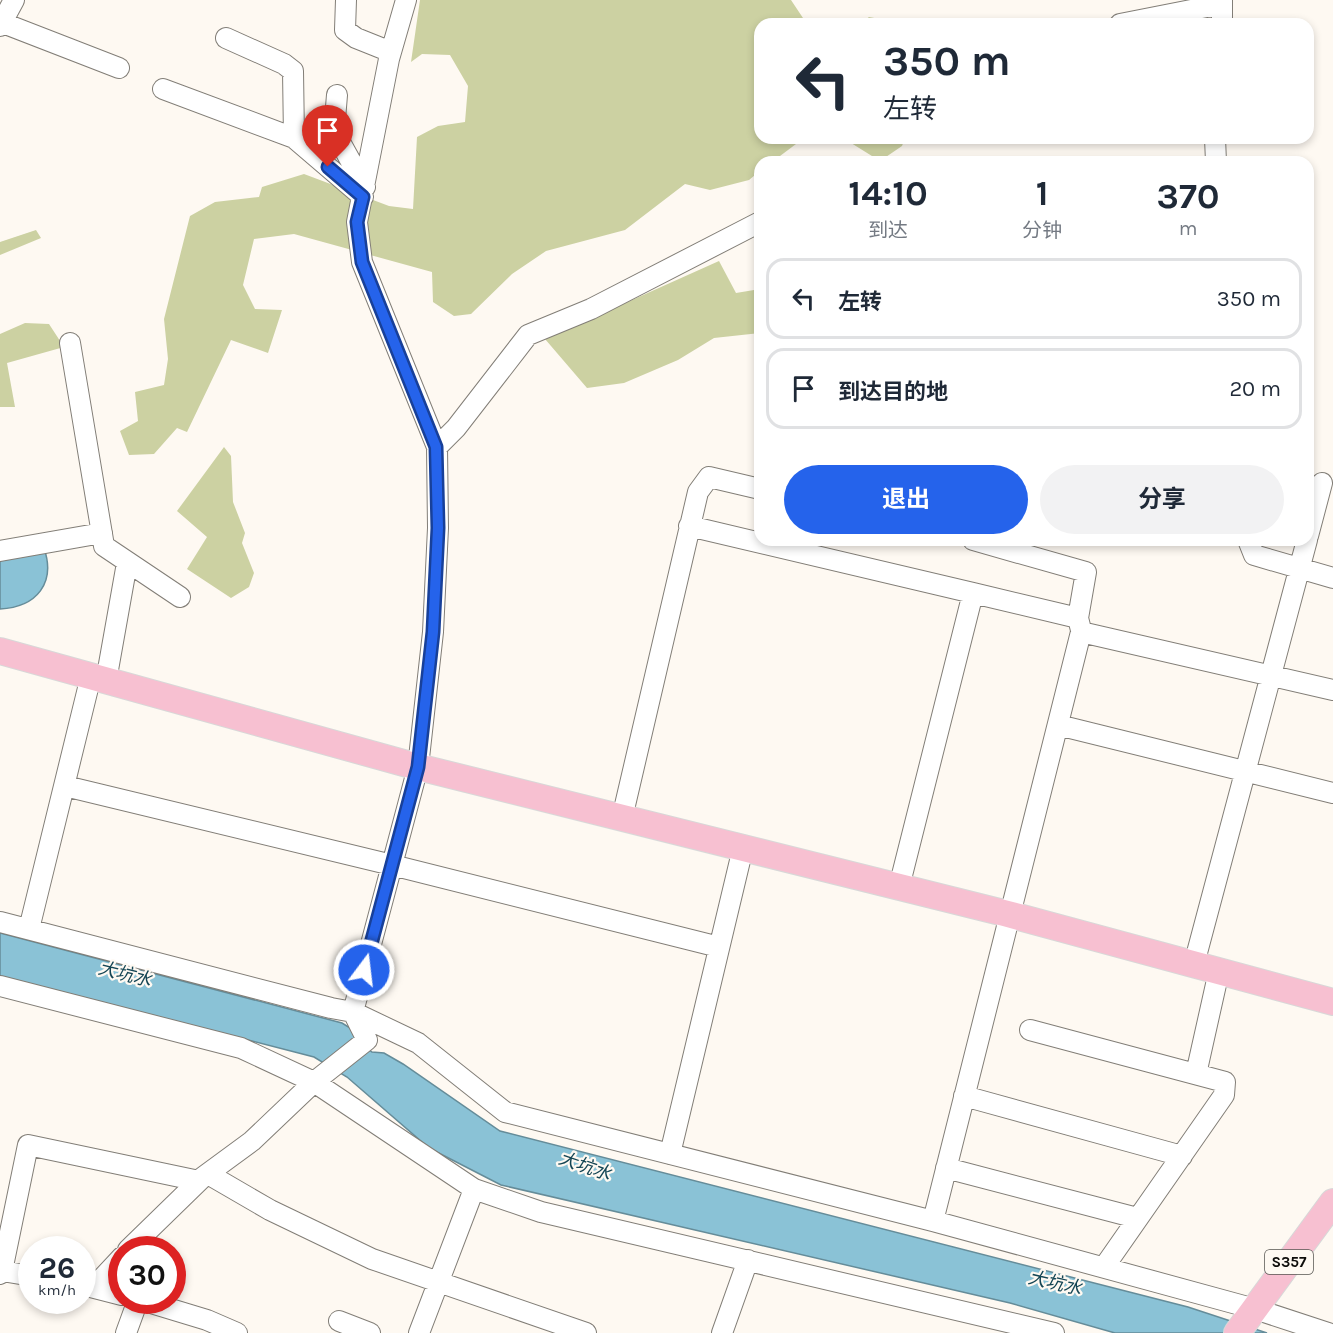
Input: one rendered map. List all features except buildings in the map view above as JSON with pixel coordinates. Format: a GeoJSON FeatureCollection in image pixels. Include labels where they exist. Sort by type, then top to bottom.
{"type":"FeatureCollection","features":[{"type":"Feature","properties":{"kind":"main road"},"geometry":{"type":"LineString","coordinates":[[0,651],[418,767],[1010,915],[1333,1002]]}},
{"type":"Feature","properties":{"kind":"main road","name":"S357"},"geometry":{"type":"LineString","coordinates":[[1245,1321],[1333,1202]]}},
{"type":"Feature","properties":{"kind":"street"},"geometry":{"type":"LineString","coordinates":[[14,0],[1,25],[119,68]]}},
{"type":"Feature","properties":{"kind":"street"},"geometry":{"type":"LineString","coordinates":[[346,0],[345,30],[356,38],[391,52]]}},
{"type":"Feature","properties":{"kind":"street"},"geometry":{"type":"LineString","coordinates":[[143,1236],[203,1178],[252,1141],[314,1082],[367,1041],[353,1012],[418,767],[433,632],[438,528],[436,447],[362,262],[357,222],[391,52],[405,0]]}},
{"type":"Feature","properties":{"kind":"street"},"geometry":{"type":"LineString","coordinates":[[1148,18],[1222,2],[1222,18]]}},
{"type":"Feature","properties":{"kind":"street"},"geometry":{"type":"LineString","coordinates":[[226,38],[284,64],[293,71],[294,138]]}},
{"type":"Feature","properties":{"kind":"street"},"geometry":{"type":"LineString","coordinates":[[163,89],[294,138],[364,192]]}},
{"type":"Feature","properties":{"kind":"street"},"geometry":{"type":"LineString","coordinates":[[337,95],[333,132],[364,192]]}},
{"type":"Feature","properties":{"kind":"street"},"geometry":{"type":"LineString","coordinates":[[436,447],[456,428],[528,335],[591,309],[754,225]]}},
{"type":"Feature","properties":{"kind":"street"},"geometry":{"type":"LineString","coordinates":[[70,343],[104,546],[180,597]]}},
{"type":"Feature","properties":{"kind":"street"},"geometry":{"type":"LineString","coordinates":[[622,818],[698,492],[709,477],[754,488]]}},
{"type":"Feature","properties":{"kind":"street"},"geometry":{"type":"LineString","coordinates":[[1314,513],[1322,483]]}},
{"type":"Feature","properties":{"kind":"street"},"geometry":{"type":"LineString","coordinates":[[689,526],[754,541]]}},
{"type":"Feature","properties":{"kind":"street"},"geometry":{"type":"LineString","coordinates":[[0,551],[102,533]]}},
{"type":"Feature","properties":{"kind":"street"},"geometry":{"type":"LineString","coordinates":[[774,546],[973,593],[1080,625],[1270,676],[1333,690]]}},
{"type":"Feature","properties":{"kind":"street"},"geometry":{"type":"LineString","coordinates":[[933,1221],[1058,725],[1080,625],[1086,572],[994,546]]}},
{"type":"Feature","properties":{"kind":"street"},"geometry":{"type":"LineString","coordinates":[[1250,546],[1254,555],[1333,579]]}},
{"type":"Feature","properties":{"kind":"street"},"geometry":{"type":"LineString","coordinates":[[1194,964],[1305,546]]}},
{"type":"Feature","properties":{"kind":"street"},"geometry":{"type":"LineString","coordinates":[[29,929],[65,786],[99,679],[127,563]]}},
{"type":"Feature","properties":{"kind":"street"},"geometry":{"type":"LineString","coordinates":[[899,887],[973,593]]}},
{"type":"Feature","properties":{"kind":"street"},"geometry":{"type":"LineString","coordinates":[[1058,725],[1333,793]]}},
{"type":"Feature","properties":{"kind":"street"},"geometry":{"type":"LineString","coordinates":[[65,786],[719,947]]}},
{"type":"Feature","properties":{"kind":"street"},"geometry":{"type":"LineString","coordinates":[[670,1154],[743,848]]}},
{"type":"Feature","properties":{"kind":"street"},"geometry":{"type":"LineString","coordinates":[[0,922],[353,1012],[418,1044],[505,1112],[1104,1267],[1245,1321],[1328,1333]]}},
{"type":"Feature","properties":{"kind":"street"},"geometry":{"type":"LineString","coordinates":[[1196,1074],[1219,971]]}},
{"type":"Feature","properties":{"kind":"street"},"geometry":{"type":"LineString","coordinates":[[0,986],[241,1048],[314,1082],[474,1190],[541,1212],[748,1260],[1022,1329],[1054,1333]]}},
{"type":"Feature","properties":{"kind":"street"},"geometry":{"type":"LineString","coordinates":[[1030,1030],[1225,1082],[1224,1095],[1104,1267]]}},
{"type":"Feature","properties":{"kind":"street"},"geometry":{"type":"LineString","coordinates":[[964,1096],[1182,1156]]}},
{"type":"Feature","properties":{"kind":"street"},"geometry":{"type":"LineString","coordinates":[[18,1275],[1,1273],[28,1145],[203,1178],[362,1254],[438,1283],[586,1333]]}},
{"type":"Feature","properties":{"kind":"street"},"geometry":{"type":"LineString","coordinates":[[946,1168],[1137,1218]]}},
{"type":"Feature","properties":{"kind":"street"},"geometry":{"type":"LineString","coordinates":[[419,1333],[474,1190]]}},
{"type":"Feature","properties":{"kind":"street"},"geometry":{"type":"LineString","coordinates":[[722,1333],[748,1260]]}},
{"type":"Feature","properties":{"kind":"street"},"geometry":{"type":"LineString","coordinates":[[96,1279],[108,1269]]}},
{"type":"Feature","properties":{"kind":"street"},"geometry":{"type":"LineString","coordinates":[[126,1333],[134,1314]]}},
{"type":"Feature","properties":{"kind":"street"},"geometry":{"type":"LineString","coordinates":[[186,1314],[237,1333]]}},
{"type":"Feature","properties":{"kind":"street"},"geometry":{"type":"LineString","coordinates":[[339,1321],[370,1333]]}},
{"type":"Feature","properties":{"kind":"green space"},"geometry":{"type":"Polygon","coordinates":[[[420,0],[791,0],[803,18],[754,18],[754,144],[796,144],[780,156],[754,156],[754,176],[749,180],[710,190],[685,184],[625,230],[546,251],[512,274],[471,314],[454,316],[433,302],[432,272],[294,234],[254,239],[243,285],[255,309],[282,310],[268,353],[231,340],[187,432],[177,428],[154,454],[129,455],[120,431],[138,421],[135,392],[164,385],[168,359],[164,319],[190,216],[215,202],[259,197],[262,187],[304,174],[389,206],[413,209],[417,137],[438,126],[465,122],[468,86],[450,55],[422,54],[411,62],[420,0]]]}},
{"type":"Feature","properties":{"kind":"green space"},"geometry":{"type":"Polygon","coordinates":[[[853,144],[903,144],[887,156],[872,156],[853,144]]]}},
{"type":"Feature","properties":{"kind":"green space"},"geometry":{"type":"Polygon","coordinates":[[[36,230],[41,238],[0,255],[0,242],[36,230]]]}},
{"type":"Feature","properties":{"kind":"green space"},"geometry":{"type":"Polygon","coordinates":[[[719,261],[736,293],[754,290],[754,334],[714,338],[678,360],[624,383],[587,388],[545,339],[719,261]]]}},
{"type":"Feature","properties":{"kind":"green space"},"geometry":{"type":"Polygon","coordinates":[[[25,323],[49,324],[64,347],[7,363],[15,407],[0,407],[0,334],[25,323]]]}},
{"type":"Feature","properties":{"kind":"green space"},"geometry":{"type":"Polygon","coordinates":[[[224,447],[231,456],[233,502],[245,533],[242,543],[254,573],[249,587],[231,598],[187,569],[207,537],[177,511],[224,447]]]}},
{"type":"Feature","properties":{"kind":"water"},"geometry":{"type":"Polygon","coordinates":[[[44,548],[47,572],[40,591],[24,604],[0,609],[0,558],[44,548]]]}},
{"type":"Feature","properties":{"kind":"water","name":"大坑水"},"geometry":{"type":"Polygon","coordinates":[[[0,933],[342,1023],[355,1031],[357,1040],[372,1052],[384,1053],[403,1064],[500,1131],[1188,1307],[1267,1333],[1115,1333],[1010,1303],[501,1185],[429,1148],[347,1077],[314,1057],[0,976],[0,933]]]}},
{"type":"Feature","properties":{"kind":"route"},"geometry":{"type":"LineString","coordinates":[[328,167],[363,197],[357,222],[362,262],[436,447],[438,528],[433,632],[418,767],[364,970]]}}]}
